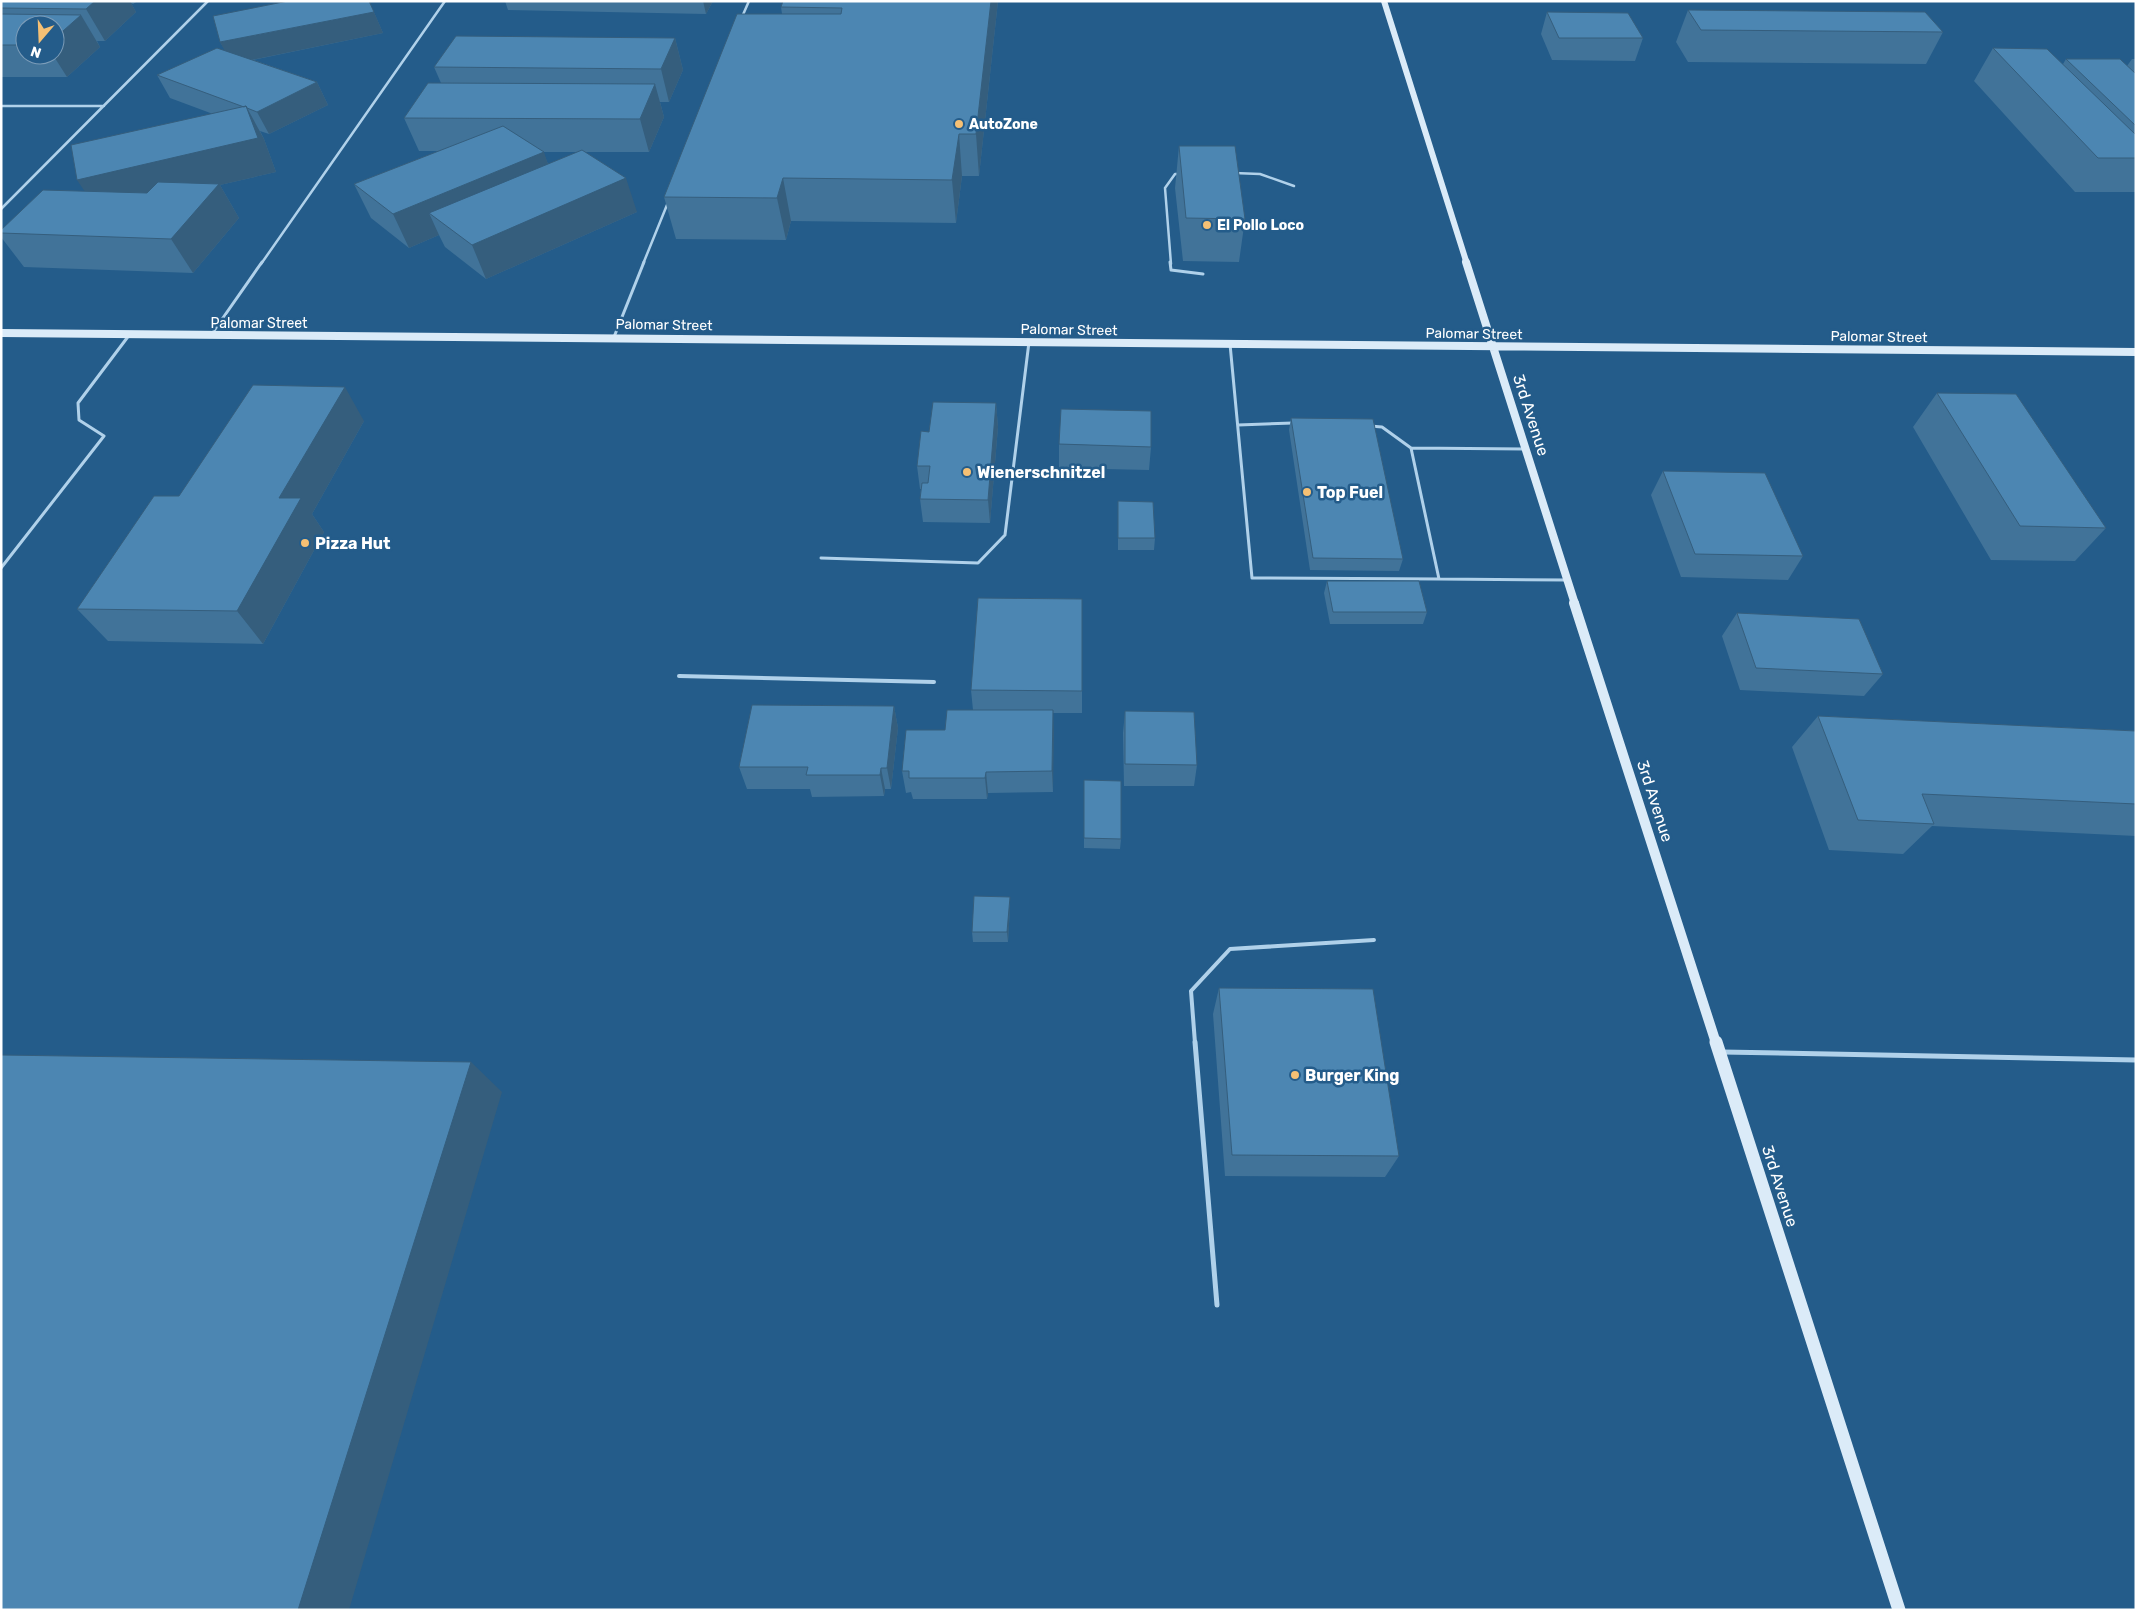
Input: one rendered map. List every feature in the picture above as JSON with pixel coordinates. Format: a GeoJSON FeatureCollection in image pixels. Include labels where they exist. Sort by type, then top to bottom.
{"type":"FeatureCollection","features":[{"type":"Feature","properties":{"kind":"main road","name":"3rd Avenue"},"geometry":{"type":"LineString","coordinates":[[1384,1],[1492,346],[1898,1610]]}},
{"type":"Feature","properties":{"kind":"main road","name":"Palomar Street"},"geometry":{"type":"LineString","coordinates":[[1,333],[2136,352]]}},
{"type":"Feature","properties":{"kind":"lane"},"geometry":{"type":"LineString","coordinates":[[1,209],[208,1]]}},
{"type":"Feature","properties":{"kind":"lane"},"geometry":{"type":"LineString","coordinates":[[210,335],[445,1]]}},
{"type":"Feature","properties":{"kind":"lane"},"geometry":{"type":"LineString","coordinates":[[741,20],[748,1]]}},
{"type":"Feature","properties":{"kind":"lane"},"geometry":{"type":"LineString","coordinates":[[1,106],[104,106]]}},
{"type":"Feature","properties":{"kind":"lane"},"geometry":{"type":"LineString","coordinates":[[1232,173],[1260,174],[1294,186]]}},
{"type":"Feature","properties":{"kind":"lane"},"geometry":{"type":"LineString","coordinates":[[1184,174],[1175,174],[1165,188],[1171,270],[1203,274]]}},
{"type":"Feature","properties":{"kind":"lane"},"geometry":{"type":"LineString","coordinates":[[614,337],[672,192]]}},
{"type":"Feature","properties":{"kind":"lane"},"geometry":{"type":"LineString","coordinates":[[1,568],[104,436],[79,420],[78,404],[130,334]]}},
{"type":"Feature","properties":{"kind":"lane"},"geometry":{"type":"LineString","coordinates":[[821,558],[978,563],[1005,535],[1029,342]]}},
{"type":"Feature","properties":{"kind":"lane"},"geometry":{"type":"LineString","coordinates":[[1230,344],[1252,578],[1567,580]]}},
{"type":"Feature","properties":{"kind":"lane"},"geometry":{"type":"LineString","coordinates":[[1238,425],[1302,422]]}},
{"type":"Feature","properties":{"kind":"lane"},"geometry":{"type":"LineString","coordinates":[[1364,425],[1382,427],[1411,448],[1525,449]]}},
{"type":"Feature","properties":{"kind":"lane"},"geometry":{"type":"LineString","coordinates":[[1411,448],[1439,579]]}},
{"type":"Feature","properties":{"kind":"lane"},"geometry":{"type":"LineString","coordinates":[[679,676],[934,682]]}},
{"type":"Feature","properties":{"kind":"lane"},"geometry":{"type":"LineString","coordinates":[[1217,1305],[1192,991],[1230,949],[1374,940]]}},
{"type":"Feature","properties":{"kind":"lane"},"geometry":{"type":"LineString","coordinates":[[1719,1052],[2136,1060]]}},
{"type":"Feature","properties":{"kind":"building"},"geometry":{"type":"Polygon","coordinates":[[[1,1],[95,1],[86,9],[1,8],[1,1]]]}},
{"type":"Feature","properties":{"kind":"building"},"geometry":{"type":"Polygon","coordinates":[[[288,1],[369,1],[374,12],[220,42],[213,16],[288,1]]]}},
{"type":"Feature","properties":{"kind":"building"},"geometry":{"type":"Polygon","coordinates":[[[783,1],[991,1],[976,134],[959,134],[952,180],[783,178],[777,198],[664,197],[737,14],[841,14],[842,8],[781,7],[783,1]]]}},
{"type":"Feature","properties":{"kind":"building"},"geometry":{"type":"Polygon","coordinates":[[[1688,10],[1925,12],[1943,32],[1701,30],[1688,10]]]}},
{"type":"Feature","properties":{"kind":"building"},"geometry":{"type":"Polygon","coordinates":[[[1547,12],[1628,13],[1643,38],[1559,38],[1547,12]]]}},
{"type":"Feature","properties":{"kind":"building"},"geometry":{"type":"Polygon","coordinates":[[[1,14],[81,15],[65,29],[65,15],[15,15],[15,45],[1,45],[1,14]]]}},
{"type":"Feature","properties":{"kind":"building"},"geometry":{"type":"Polygon","coordinates":[[[456,36],[675,38],[661,69],[434,67],[456,36]]]}},
{"type":"Feature","properties":{"kind":"building"},"geometry":{"type":"Polygon","coordinates":[[[217,48],[317,82],[257,112],[246,106],[244,107],[157,75],[217,48]]]}},
{"type":"Feature","properties":{"kind":"building"},"geometry":{"type":"Polygon","coordinates":[[[1993,48],[2047,49],[2136,135],[2136,158],[2098,158],[1993,48]]]}},
{"type":"Feature","properties":{"kind":"building"},"geometry":{"type":"Polygon","coordinates":[[[2066,59],[2120,59],[2136,74],[2136,126],[2066,59]]]}},
{"type":"Feature","properties":{"kind":"building"},"geometry":{"type":"Polygon","coordinates":[[[428,83],[655,84],[640,119],[404,118],[428,83]]]}},
{"type":"Feature","properties":{"kind":"building"},"geometry":{"type":"Polygon","coordinates":[[[246,106],[258,138],[77,180],[71,145],[246,106]]]}},
{"type":"Feature","properties":{"kind":"building"},"geometry":{"type":"Polygon","coordinates":[[[503,126],[544,152],[393,214],[354,184],[503,126]]]}},
{"type":"Feature","properties":{"kind":"building"},"geometry":{"type":"Polygon","coordinates":[[[1179,146],[1235,146],[1245,219],[1186,218],[1179,146]]]}},
{"type":"Feature","properties":{"kind":"building"},"geometry":{"type":"Polygon","coordinates":[[[582,150],[626,178],[472,245],[429,213],[582,150]]]}},
{"type":"Feature","properties":{"kind":"building"},"geometry":{"type":"Polygon","coordinates":[[[158,182],[219,184],[171,239],[1,233],[1,230],[43,190],[147,193],[158,182]]]}},
{"type":"Feature","properties":{"kind":"building"},"geometry":{"type":"Polygon","coordinates":[[[253,385],[345,387],[279,498],[301,498],[237,611],[77,609],[154,496],[179,496],[253,385]]]}},
{"type":"Feature","properties":{"kind":"building"},"geometry":{"type":"Polygon","coordinates":[[[1937,393],[2016,394],[2106,528],[2020,526],[1937,393]]]}},
{"type":"Feature","properties":{"kind":"building"},"geometry":{"type":"Polygon","coordinates":[[[933,402],[996,403],[988,500],[920,499],[922,483],[928,483],[930,466],[917,466],[921,431],[929,432],[933,402]]]}},
{"type":"Feature","properties":{"kind":"building"},"geometry":{"type":"Polygon","coordinates":[[[1061,409],[1151,411],[1151,447],[1059,444],[1061,409]]]}},
{"type":"Feature","properties":{"kind":"building"},"geometry":{"type":"Polygon","coordinates":[[[1291,418],[1373,419],[1403,559],[1313,558],[1291,418]]]}},
{"type":"Feature","properties":{"kind":"building"},"geometry":{"type":"Polygon","coordinates":[[[1663,471],[1765,473],[1803,556],[1695,554],[1663,471]]]}},
{"type":"Feature","properties":{"kind":"building"},"geometry":{"type":"Polygon","coordinates":[[[1118,501],[1153,502],[1155,538],[1118,538],[1118,501]]]}},
{"type":"Feature","properties":{"kind":"building"},"geometry":{"type":"Polygon","coordinates":[[[1327,581],[1419,581],[1427,612],[1333,612],[1327,581]]]}},
{"type":"Feature","properties":{"kind":"building"},"geometry":{"type":"Polygon","coordinates":[[[978,598],[1082,599],[1082,691],[971,690],[978,598]]]}},
{"type":"Feature","properties":{"kind":"building"},"geometry":{"type":"Polygon","coordinates":[[[1737,613],[1859,619],[1883,674],[1756,668],[1737,613]]]}},
{"type":"Feature","properties":{"kind":"building"},"geometry":{"type":"Polygon","coordinates":[[[752,705],[894,706],[887,768],[881,768],[880,775],[806,775],[808,767],[739,767],[752,705]]]}},
{"type":"Feature","properties":{"kind":"building"},"geometry":{"type":"Polygon","coordinates":[[[947,710],[1053,710],[1052,771],[986,772],[985,778],[909,778],[909,771],[902,771],[906,730],[945,730],[947,710]]]}},
{"type":"Feature","properties":{"kind":"building"},"geometry":{"type":"Polygon","coordinates":[[[1125,711],[1194,712],[1197,765],[1125,764],[1125,711]]]}},
{"type":"Feature","properties":{"kind":"building"},"geometry":{"type":"Polygon","coordinates":[[[1818,716],[2136,731],[2136,804],[1922,794],[1934,824],[1858,820],[1818,716]]]}},
{"type":"Feature","properties":{"kind":"building"},"geometry":{"type":"Polygon","coordinates":[[[1084,780],[1121,781],[1121,839],[1084,838],[1084,780]]]}},
{"type":"Feature","properties":{"kind":"building"},"geometry":{"type":"Polygon","coordinates":[[[974,896],[1010,897],[1007,932],[972,932],[974,896]]]}},
{"type":"Feature","properties":{"kind":"building"},"geometry":{"type":"Polygon","coordinates":[[[1219,988],[1373,989],[1399,1156],[1232,1155],[1219,988]]]}},
{"type":"Feature","properties":{"kind":"building"},"geometry":{"type":"Polygon","coordinates":[[[1,1055],[471,1062],[298,1610],[1,1610],[1,1055]]]}},
{"type":"Feature","properties":{"kind":"place","name":"AutoZone"},"geometry":{"type":"Point","coordinates":[959,124]}},
{"type":"Feature","properties":{"kind":"place","name":"El Pollo Loco"},"geometry":{"type":"Point","coordinates":[1207,225]}},
{"type":"Feature","properties":{"kind":"place","name":"Wienerschnitzel"},"geometry":{"type":"Point","coordinates":[967,472]}},
{"type":"Feature","properties":{"kind":"place","name":"Top Fuel"},"geometry":{"type":"Point","coordinates":[1307,492]}},
{"type":"Feature","properties":{"kind":"place","name":"Pizza Hut"},"geometry":{"type":"Point","coordinates":[305,543]}},
{"type":"Feature","properties":{"kind":"place","name":"Burger King"},"geometry":{"type":"Point","coordinates":[1295,1075]}}]}
